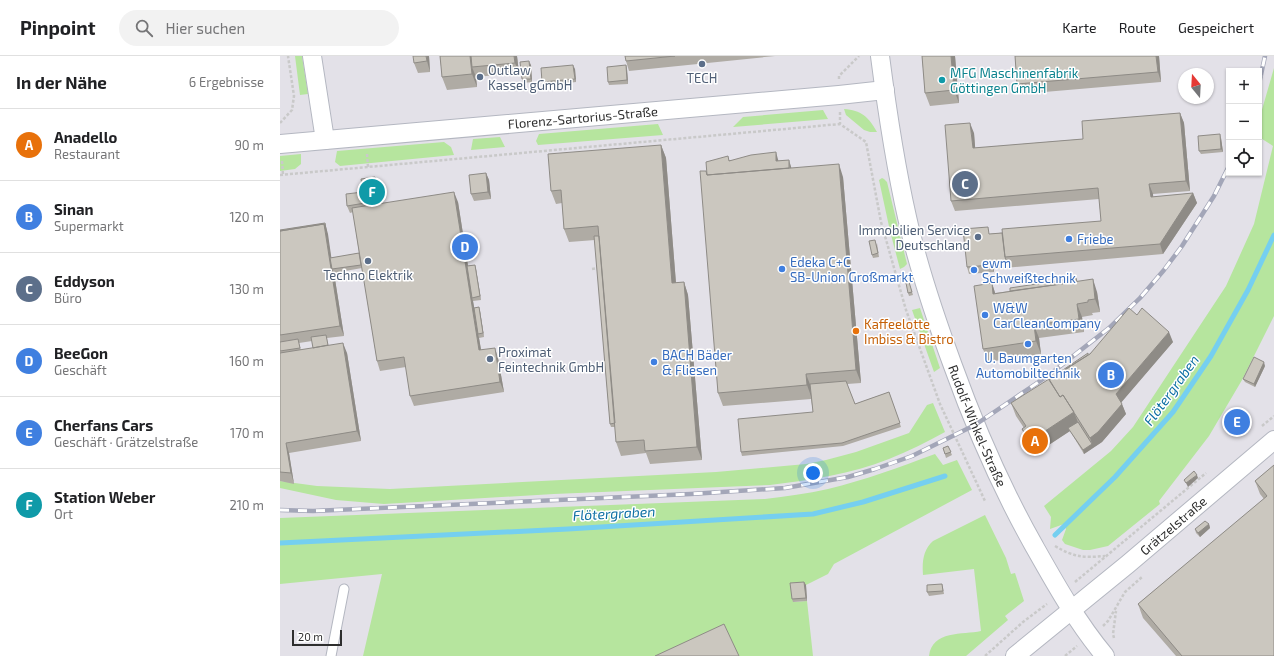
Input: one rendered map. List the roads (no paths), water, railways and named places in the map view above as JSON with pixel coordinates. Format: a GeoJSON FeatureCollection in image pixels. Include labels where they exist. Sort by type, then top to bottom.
{"type":"FeatureCollection","features":[{"type":"Feature","properties":{"kind":"street"},"geometry":{"type":"LineString","coordinates":[[312,56],[325,140]]}},
{"type":"Feature","properties":{"kind":"street","name":"Rudolf-Winkel-Straße"},"geometry":{"type":"LineString","coordinates":[[880,56],[892,138],[907,217],[928,294],[975,425],[1011,504],[1060,594],[1089,637],[1110,650]]}},
{"type":"Feature","properties":{"kind":"street","name":"Florenz-Sartorius-Straße"},"geometry":{"type":"LineString","coordinates":[[280,144],[839,96],[885,90]]}},
{"type":"Feature","properties":{"kind":"street","name":"Grätzelstraße"},"geometry":{"type":"LineString","coordinates":[[1015,656],[1274,440]]}},
{"type":"Feature","properties":{"kind":"lane"},"geometry":{"type":"LineString","coordinates":[[331,656],[344,589]]}},
{"type":"Feature","properties":{"kind":"waterway","name":"Flötergraben"},"geometry":{"type":"LineString","coordinates":[[1055,535],[1115,477],[1173,412],[1211,356],[1248,290],[1274,235]]}},
{"type":"Feature","properties":{"kind":"waterway","name":"Flötergraben"},"geometry":{"type":"LineString","coordinates":[[280,543],[568,529],[813,514],[863,502],[945,476]]}},
{"type":"Feature","properties":{"kind":"railway"},"geometry":{"type":"LineString","coordinates":[[1262,70],[1265,56]]}},
{"type":"Feature","properties":{"kind":"railway"},"geometry":{"type":"LineString","coordinates":[[280,510],[313,511],[691,494],[785,488],[848,477],[912,456],[975,425],[1049,375],[1109,328],[1140,298],[1164,270],[1182,246],[1214,196],[1226,172]]}},
{"type":"Feature","properties":{"kind":"place","name":"TECH"},"geometry":{"type":"Point","coordinates":[702,64]}},
{"type":"Feature","properties":{"kind":"place","name":"Outlaw Kassel gGmbH"},"geometry":{"type":"Point","coordinates":[480,77]}},
{"type":"Feature","properties":{"kind":"place","name":"MFG Maschinenfabrik Göttingen GmbH"},"geometry":{"type":"Point","coordinates":[942,80]}},
{"type":"Feature","properties":{"kind":"place","name":"Eddyson"},"geometry":{"type":"Point","coordinates":[965,184]}},
{"type":"Feature","properties":{"kind":"place","name":"Station Weber"},"geometry":{"type":"Point","coordinates":[372,192]}},
{"type":"Feature","properties":{"kind":"place","name":"Immobilien Service Deutschland"},"geometry":{"type":"Point","coordinates":[978,237]}},
{"type":"Feature","properties":{"kind":"place","name":"Friebe"},"geometry":{"type":"Point","coordinates":[1069,239]}},
{"type":"Feature","properties":{"kind":"place","name":"BeeGon"},"geometry":{"type":"Point","coordinates":[465,247]}},
{"type":"Feature","properties":{"kind":"place","name":"Techno Elektrik"},"geometry":{"type":"Point","coordinates":[368,261]}},
{"type":"Feature","properties":{"kind":"place","name":"Edeka C+C SB-Union Großmarkt"},"geometry":{"type":"Point","coordinates":[782,269]}},
{"type":"Feature","properties":{"kind":"place","name":"ewm Schweißtechnik"},"geometry":{"type":"Point","coordinates":[974,270]}},
{"type":"Feature","properties":{"kind":"place","name":"W&W CarCleanCompany"},"geometry":{"type":"Point","coordinates":[985,315]}},
{"type":"Feature","properties":{"kind":"place","name":"Kaffeelotte Imbiss & Bistro"},"geometry":{"type":"Point","coordinates":[856,331]}},
{"type":"Feature","properties":{"kind":"place","name":"U. Baumgarten Automobiltechnik"},"geometry":{"type":"Point","coordinates":[1028,344]}},
{"type":"Feature","properties":{"kind":"place","name":"Proximat Feintechnik GmbH"},"geometry":{"type":"Point","coordinates":[490,359]}},
{"type":"Feature","properties":{"kind":"place","name":"BACH Bäder & Fliesen"},"geometry":{"type":"Point","coordinates":[654,362]}},
{"type":"Feature","properties":{"kind":"place","name":"Sinan"},"geometry":{"type":"Point","coordinates":[1111,375]}},
{"type":"Feature","properties":{"kind":"place","name":"Cherfans Cars"},"geometry":{"type":"Point","coordinates":[1237,422]}},
{"type":"Feature","properties":{"kind":"place","name":"Anadello"},"geometry":{"type":"Point","coordinates":[1035,441]}}]}
